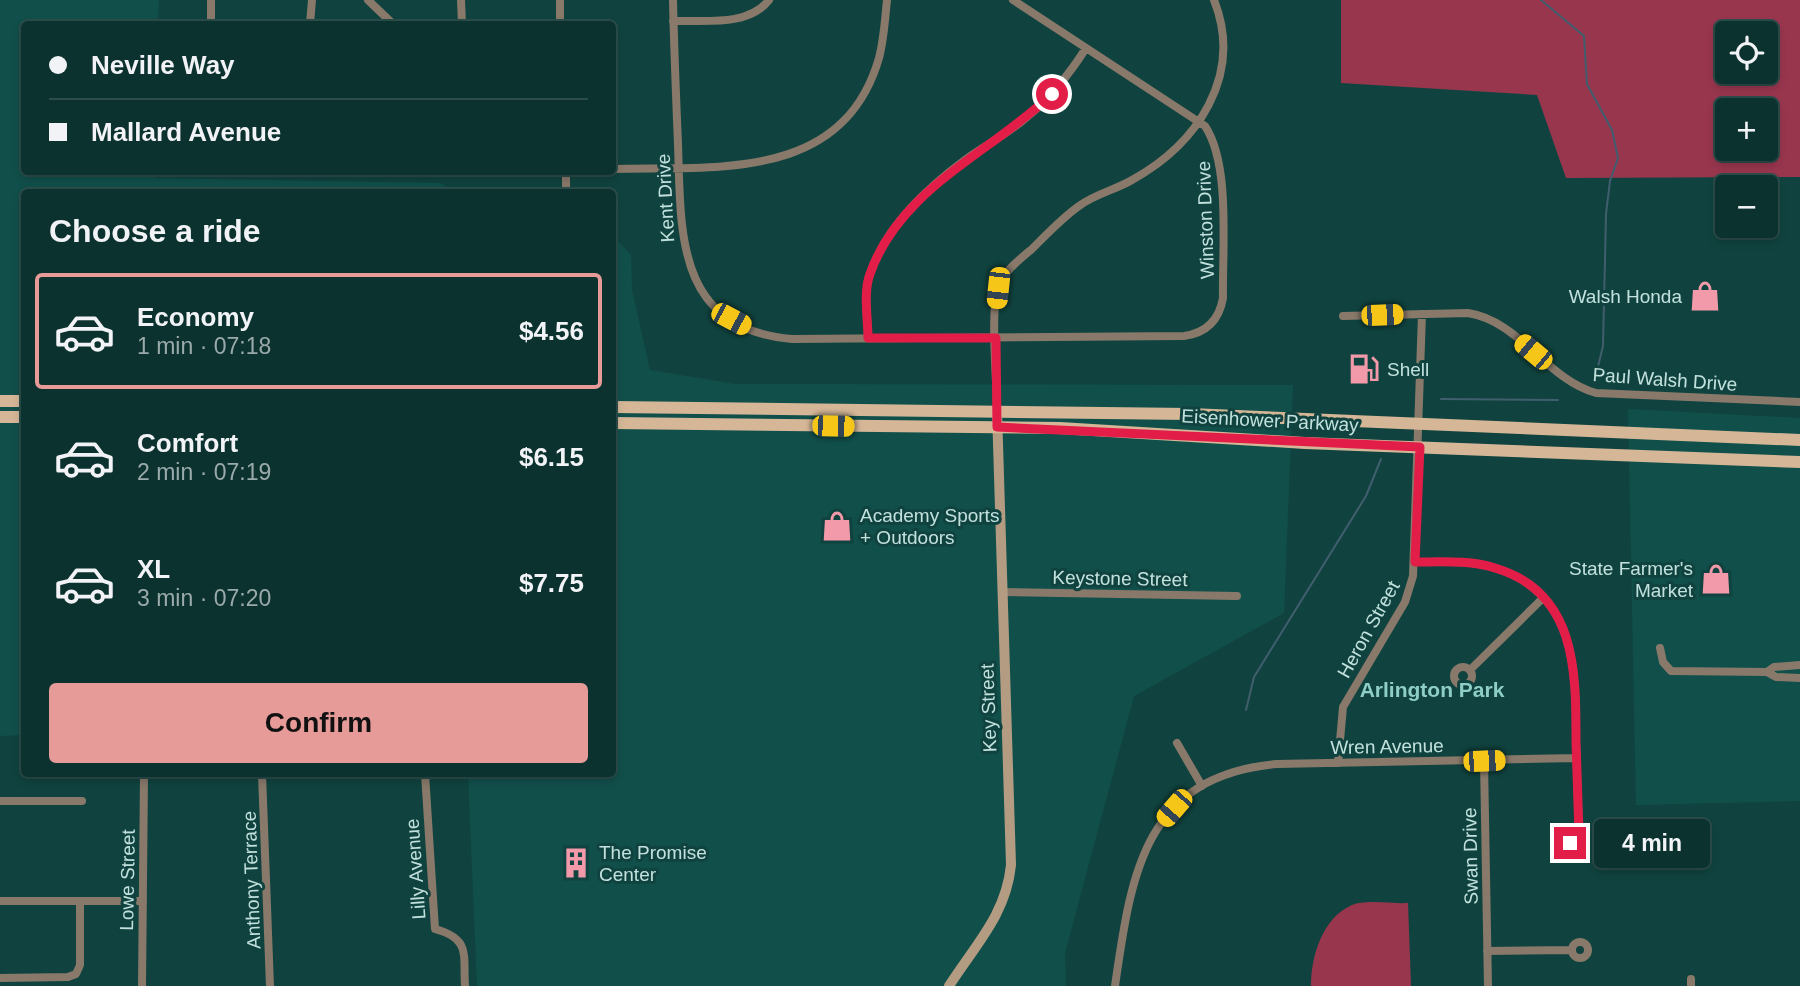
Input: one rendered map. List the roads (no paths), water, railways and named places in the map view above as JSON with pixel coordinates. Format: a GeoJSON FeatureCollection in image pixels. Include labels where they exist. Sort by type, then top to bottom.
{"type":"FeatureCollection","features":[{"type":"Feature","properties":{"kind":"main road"},"geometry":{"type":"LineString","coordinates":[[0,401],[21,401]]}},
{"type":"Feature","properties":{"kind":"main road","name":"Eisenhower Parkway"},"geometry":{"type":"LineString","coordinates":[[616,407],[1190,414],[1800,440]]}},
{"type":"Feature","properties":{"kind":"main road"},"geometry":{"type":"LineString","coordinates":[[0,417],[21,417]]}},
{"type":"Feature","properties":{"kind":"main road","name":"Eisenhower Parkway"},"geometry":{"type":"LineString","coordinates":[[616,423],[997,427],[1800,463]]}},
{"type":"Feature","properties":{"kind":"street"},"geometry":{"type":"LineString","coordinates":[[211,0],[211,21]]}},
{"type":"Feature","properties":{"kind":"street"},"geometry":{"type":"LineString","coordinates":[[310,21],[312,0]]}},
{"type":"Feature","properties":{"kind":"street"},"geometry":{"type":"LineString","coordinates":[[368,0],[390,21]]}},
{"type":"Feature","properties":{"kind":"street"},"geometry":{"type":"LineString","coordinates":[[461,0],[462,21]]}},
{"type":"Feature","properties":{"kind":"street"},"geometry":{"type":"LineString","coordinates":[[559,0],[560,21]]}},
{"type":"Feature","properties":{"kind":"street","name":"Kent Drive"},"geometry":{"type":"LineString","coordinates":[[673,0],[680,225],[687,261],[701,289],[718,308],[751,330],[778,338],[996,338]]}},
{"type":"Feature","properties":{"kind":"street"},"geometry":{"type":"LineString","coordinates":[[673,21],[741,18],[754,14],[769,0]]}},
{"type":"Feature","properties":{"kind":"street"},"geometry":{"type":"LineString","coordinates":[[616,169],[768,163],[804,149],[834,129],[862,95],[873,74],[884,34],[887,0]]}},
{"type":"Feature","properties":{"kind":"street","name":"Winston Drive"},"geometry":{"type":"LineString","coordinates":[[996,338],[1184,337],[1195,334],[1214,322],[1223,298],[1220,163],[1212,137],[1198,122],[1013,0]]}},
{"type":"Feature","properties":{"kind":"street"},"geometry":{"type":"LineString","coordinates":[[997,411],[998,288],[1004,276],[1078,206],[1149,170],[1176,147],[1208,109],[1218,87],[1222,34],[1214,0]]}},
{"type":"Feature","properties":{"kind":"street"},"geometry":{"type":"LineString","coordinates":[[868,338],[869,275],[883,245],[936,183],[1040,106],[1063,82],[1086,48]]}},
{"type":"Feature","properties":{"kind":"street","name":"Paul Walsh Drive"},"geometry":{"type":"LineString","coordinates":[[1343,316],[1468,313],[1497,322],[1569,382],[1596,393],[1800,402]]}},
{"type":"Feature","properties":{"kind":"street","name":"Heron Street"},"geometry":{"type":"LineString","coordinates":[[1338,763],[1343,707],[1405,602],[1411,587],[1415,562],[1420,447],[1422,314]]}},
{"type":"Feature","properties":{"kind":"street","name":"Key Street"},"geometry":{"type":"LineString","coordinates":[[949,986],[995,921],[1005,900],[1010,878],[997,411]]}},
{"type":"Feature","properties":{"kind":"street"},"geometry":{"type":"LineString","coordinates":[[1415,562],[1493,567],[1516,577],[1543,598],[1557,616],[1573,653],[1579,833]]}},
{"type":"Feature","properties":{"kind":"street","name":"Keystone Street"},"geometry":{"type":"LineString","coordinates":[[1002,592],[1237,596]]}},
{"type":"Feature","properties":{"kind":"street"},"geometry":{"type":"LineString","coordinates":[[1469,670],[1543,598]]}},
{"type":"Feature","properties":{"kind":"street"},"geometry":{"type":"LineString","coordinates":[[1660,648],[1663,662],[1671,671],[1767,672],[1776,677],[1800,678]]}},
{"type":"Feature","properties":{"kind":"street"},"geometry":{"type":"LineString","coordinates":[[1767,672],[1774,667],[1800,665]]}},
{"type":"Feature","properties":{"kind":"street"},"geometry":{"type":"LineString","coordinates":[[1177,743],[1202,786]]}},
{"type":"Feature","properties":{"kind":"street","name":"Wren Avenue"},"geometry":{"type":"LineString","coordinates":[[1115,986],[1129,890],[1138,863],[1160,824],[1202,786],[1234,771],[1259,766],[1577,758]]}},
{"type":"Feature","properties":{"kind":"street","name":"Swan Drive"},"geometry":{"type":"LineString","coordinates":[[1484,761],[1488,986]]}},
{"type":"Feature","properties":{"kind":"street","name":"Lowe Street"},"geometry":{"type":"LineString","coordinates":[[142,986],[144,777]]}},
{"type":"Feature","properties":{"kind":"street","name":"Anthony Terrace"},"geometry":{"type":"LineString","coordinates":[[262,777],[270,986]]}},
{"type":"Feature","properties":{"kind":"street","name":"Lilly Avenue"},"geometry":{"type":"LineString","coordinates":[[425,777],[435,929],[453,934],[464,946],[466,986]]}},
{"type":"Feature","properties":{"kind":"street"},"geometry":{"type":"LineString","coordinates":[[0,802],[82,801]]}},
{"type":"Feature","properties":{"kind":"street"},"geometry":{"type":"LineString","coordinates":[[0,901],[143,901]]}},
{"type":"Feature","properties":{"kind":"street"},"geometry":{"type":"LineString","coordinates":[[0,978],[68,977],[76,974],[80,965],[80,901]]}},
{"type":"Feature","properties":{"kind":"street"},"geometry":{"type":"LineString","coordinates":[[1487,951],[1571,950]]}},
{"type":"Feature","properties":{"kind":"waterway"},"geometry":{"type":"LineString","coordinates":[[1541,0],[1584,36],[1587,84],[1612,130],[1618,158],[1610,181],[1606,214],[1603,346],[1595,379]]}},
{"type":"Feature","properties":{"kind":"waterway"},"geometry":{"type":"LineString","coordinates":[[1441,399],[1558,400]]}},
{"type":"Feature","properties":{"kind":"waterway"},"geometry":{"type":"LineString","coordinates":[[1246,710],[1254,677],[1366,496],[1381,459]]}},
{"type":"Feature","properties":{"kind":"place","name":"Walsh Honda"},"geometry":{"type":"Point","coordinates":[1705,296]}},
{"type":"Feature","properties":{"kind":"place","name":"Shell"},"geometry":{"type":"Point","coordinates":[1364,369]}},
{"type":"Feature","properties":{"kind":"place","name":"Academy Sports + Outdoors"},"geometry":{"type":"Point","coordinates":[837,526]}},
{"type":"Feature","properties":{"kind":"place","name":"State Farmer's Market"},"geometry":{"type":"Point","coordinates":[1716,579]}},
{"type":"Feature","properties":{"kind":"place","name":"The Promise Center"},"geometry":{"type":"Point","coordinates":[576,863]}},
{"type":"Feature","properties":{"kind":"district","name":"Arlington Park"},"geometry":{"type":"Point","coordinates":[1432,690]}}]}
